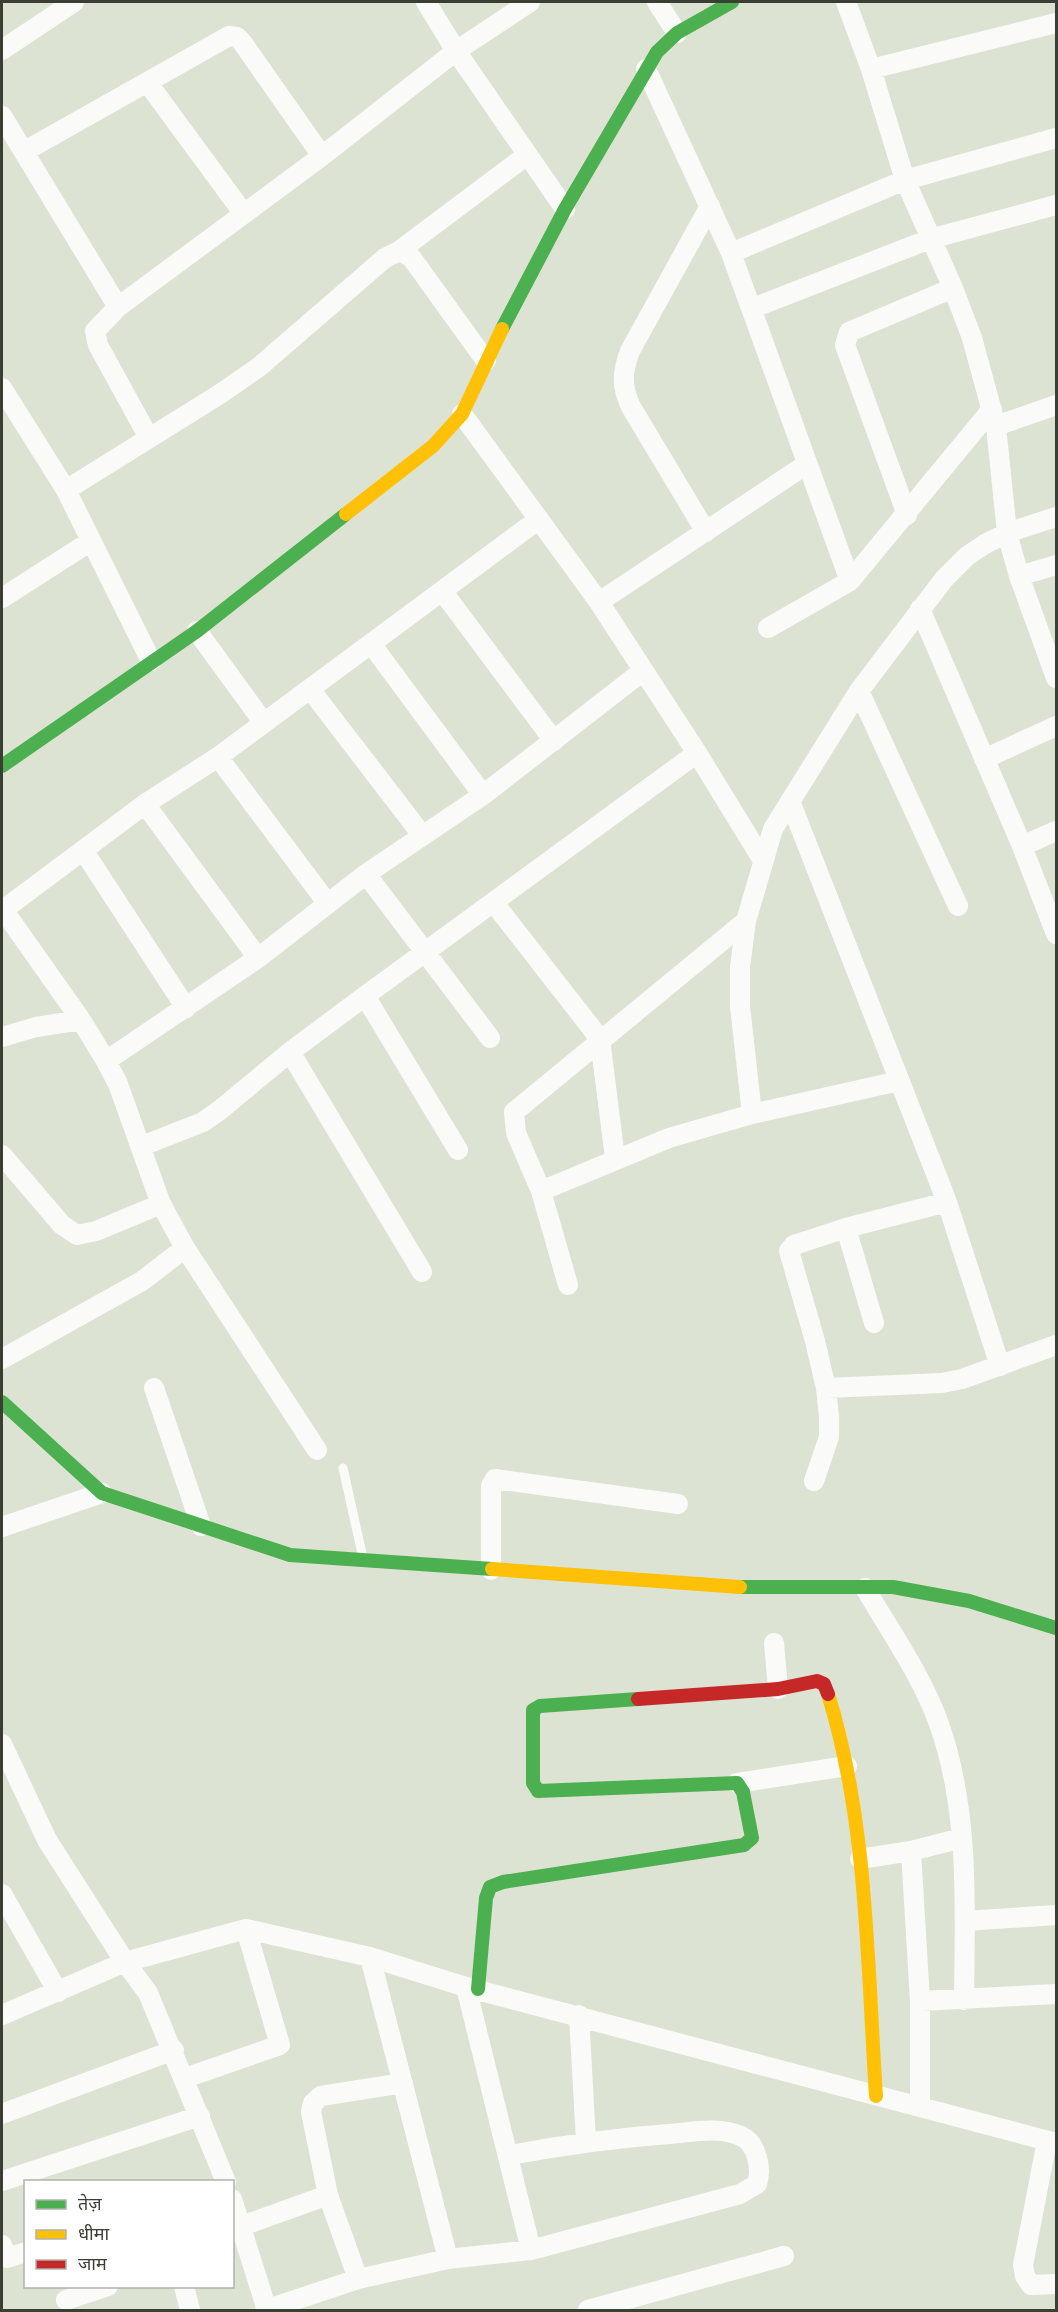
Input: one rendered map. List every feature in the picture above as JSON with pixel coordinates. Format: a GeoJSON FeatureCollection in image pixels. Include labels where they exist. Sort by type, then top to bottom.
{"type":"FeatureCollection","features":[{"type":"Feature","properties":{"kind":"street"},"geometry":{"type":"LineString","coordinates":[[2,50],[74,2]]}},
{"type":"Feature","properties":{"kind":"street"},"geometry":{"type":"LineString","coordinates":[[426,2],[456,51],[565,209]]}},
{"type":"Feature","properties":{"kind":"street"},"geometry":{"type":"LineString","coordinates":[[149,438],[95,337],[95,331],[101,323],[118,307],[322,156],[456,51],[530,2]]}},
{"type":"Feature","properties":{"kind":"street"},"geometry":{"type":"LineString","coordinates":[[657,2],[677,33]]}},
{"type":"Feature","properties":{"kind":"street"},"geometry":{"type":"LineString","coordinates":[[2,766],[196,631],[405,471],[433,446],[462,414],[486,361],[565,209],[657,52],[677,33],[732,2]]}},
{"type":"Feature","properties":{"kind":"street"},"geometry":{"type":"LineString","coordinates":[[846,2],[871,69],[905,180],[953,288],[972,339],[994,417],[1007,533],[1019,576],[1050,642],[1056,678]]}},
{"type":"Feature","properties":{"kind":"street"},"geometry":{"type":"LineString","coordinates":[[871,69],[1056,23]]}},
{"type":"Feature","properties":{"kind":"street"},"geometry":{"type":"LineString","coordinates":[[25,151],[222,39],[237,37],[322,156]]}},
{"type":"Feature","properties":{"kind":"street"},"geometry":{"type":"LineString","coordinates":[[646,69],[731,253],[850,582]]}},
{"type":"Feature","properties":{"kind":"street"},"geometry":{"type":"LineString","coordinates":[[147,82],[244,214]]}},
{"type":"Feature","properties":{"kind":"street"},"geometry":{"type":"LineString","coordinates":[[2,116],[118,307]]}},
{"type":"Feature","properties":{"kind":"street"},"geometry":{"type":"LineString","coordinates":[[731,253],[905,180],[1056,138]]}},
{"type":"Feature","properties":{"kind":"street"},"geometry":{"type":"LineString","coordinates":[[66,490],[220,394],[259,366],[385,258],[527,155]]}},
{"type":"Feature","properties":{"kind":"street"},"geometry":{"type":"LineString","coordinates":[[753,309],[930,239],[1056,205]]}},
{"type":"Feature","properties":{"kind":"street"},"geometry":{"type":"LineString","coordinates":[[706,532],[623,392],[623,370],[630,351],[710,206]]}},
{"type":"Feature","properties":{"kind":"street"},"geometry":{"type":"LineString","coordinates":[[399,250],[411,257],[486,361]]}},
{"type":"Feature","properties":{"kind":"street"},"geometry":{"type":"LineString","coordinates":[[907,514],[845,345],[849,332],[953,288]]}},
{"type":"Feature","properties":{"kind":"street"},"geometry":{"type":"LineString","coordinates":[[2,388],[66,490],[151,661]]}},
{"type":"Feature","properties":{"kind":"street"},"geometry":{"type":"LineString","coordinates":[[768,628],[850,582],[994,417],[1056,405]]}},
{"type":"Feature","properties":{"kind":"street"},"geometry":{"type":"LineString","coordinates":[[462,414],[599,602],[697,753],[762,859]]}},
{"type":"Feature","properties":{"kind":"street"},"geometry":{"type":"LineString","coordinates":[[599,602],[807,464]]}},
{"type":"Feature","properties":{"kind":"street"},"geometry":{"type":"LineString","coordinates":[[752,1114],[740,1006],[740,967],[746,921],[762,859],[773,829],[859,691],[920,609],[967,556],[1007,533],[1056,517]]}},
{"type":"Feature","properties":{"kind":"street"},"geometry":{"type":"LineString","coordinates":[[317,1450],[185,1248],[160,1204],[142,1146],[118,1084],[106,1061],[81,1020],[2,909],[145,804],[218,757],[540,519]]}},
{"type":"Feature","properties":{"kind":"street"},"geometry":{"type":"LineString","coordinates":[[2,598],[91,541]]}},
{"type":"Feature","properties":{"kind":"street"},"geometry":{"type":"LineString","coordinates":[[1019,576],[1056,565]]}},
{"type":"Feature","properties":{"kind":"street"},"geometry":{"type":"LineString","coordinates":[[443,592],[554,741]]}},
{"type":"Feature","properties":{"kind":"street"},"geometry":{"type":"LineString","coordinates":[[920,609],[1022,846],[1056,934]]}},
{"type":"Feature","properties":{"kind":"street"},"geometry":{"type":"LineString","coordinates":[[196,631],[264,723]]}},
{"type":"Feature","properties":{"kind":"street"},"geometry":{"type":"LineString","coordinates":[[372,645],[483,795]]}},
{"type":"Feature","properties":{"kind":"street"},"geometry":{"type":"LineString","coordinates":[[106,1061],[258,958],[366,874],[483,795],[643,671]]}},
{"type":"Feature","properties":{"kind":"street"},"geometry":{"type":"LineString","coordinates":[[309,689],[422,835]]}},
{"type":"Feature","properties":{"kind":"street"},"geometry":{"type":"LineString","coordinates":[[859,691],[958,906]]}},
{"type":"Feature","properties":{"kind":"street"},"geometry":{"type":"LineString","coordinates":[[984,759],[1056,726]]}},
{"type":"Feature","properties":{"kind":"street"},"geometry":{"type":"LineString","coordinates":[[142,1146],[203,1122],[290,1052],[697,753]]}},
{"type":"Feature","properties":{"kind":"street"},"geometry":{"type":"LineString","coordinates":[[218,757],[328,904]]}},
{"type":"Feature","properties":{"kind":"street"},"geometry":{"type":"LineString","coordinates":[[790,801],[947,1202],[1000,1366]]}},
{"type":"Feature","properties":{"kind":"street"},"geometry":{"type":"LineString","coordinates":[[145,804],[258,958]]}},
{"type":"Feature","properties":{"kind":"street"},"geometry":{"type":"LineString","coordinates":[[1022,846],[1056,831]]}},
{"type":"Feature","properties":{"kind":"street"},"geometry":{"type":"LineString","coordinates":[[83,850],[186,1008]]}},
{"type":"Feature","properties":{"kind":"street"},"geometry":{"type":"LineString","coordinates":[[366,874],[490,1038]]}},
{"type":"Feature","properties":{"kind":"street"},"geometry":{"type":"LineString","coordinates":[[494,903],[600,1039],[615,1158]]}},
{"type":"Feature","properties":{"kind":"street"},"geometry":{"type":"LineString","coordinates":[[568,1285],[541,1191],[516,1133],[514,1112],[746,921]]}},
{"type":"Feature","properties":{"kind":"street"},"geometry":{"type":"LineString","coordinates":[[365,996],[458,1150]]}},
{"type":"Feature","properties":{"kind":"street"},"geometry":{"type":"LineString","coordinates":[[2,1037],[81,1020]]}},
{"type":"Feature","properties":{"kind":"street"},"geometry":{"type":"LineString","coordinates":[[290,1052],[422,1272]]}},
{"type":"Feature","properties":{"kind":"street"},"geometry":{"type":"LineString","coordinates":[[541,1191],[615,1158],[669,1138],[752,1114],[900,1081]]}},
{"type":"Feature","properties":{"kind":"street"},"geometry":{"type":"LineString","coordinates":[[2,1155],[62,1225],[77,1236],[96,1231],[160,1204]]}},
{"type":"Feature","properties":{"kind":"street"},"geometry":{"type":"LineString","coordinates":[[814,1481],[829,1437],[826,1388],[789,1251],[794,1245],[846,1228],[947,1202]]}},
{"type":"Feature","properties":{"kind":"street"},"geometry":{"type":"LineString","coordinates":[[846,1228],[874,1323]]}},
{"type":"Feature","properties":{"kind":"street"},"geometry":{"type":"LineString","coordinates":[[2,1359],[142,1281],[185,1248]]}},
{"type":"Feature","properties":{"kind":"street"},"geometry":{"type":"LineString","coordinates":[[826,1388],[942,1383],[1000,1366],[1056,1345]]}},
{"type":"Feature","properties":{"kind":"street"},"geometry":{"type":"LineString","coordinates":[[154,1388],[201,1526]]}},
{"type":"Feature","properties":{"kind":"street"},"geometry":{"type":"LineString","coordinates":[[2,1402],[102,1493],[290,1555],[765,1589],[893,1587],[969,1601],[1056,1628]]}},
{"type":"Feature","properties":{"kind":"street"},"geometry":{"type":"LineString","coordinates":[[490,1570],[491,1486],[495,1479],[678,1504]]}},
{"type":"Feature","properties":{"kind":"street"},"geometry":{"type":"LineString","coordinates":[[2,1527],[102,1493]]}},
{"type":"Feature","properties":{"kind":"street"},"geometry":{"type":"LineString","coordinates":[[865,1588],[915,1676],[938,1723],[950,1763],[962,1838],[964,2000]]}},
{"type":"Feature","properties":{"kind":"street"},"geometry":{"type":"LineString","coordinates":[[774,1643],[778,1689]]}},
{"type":"Feature","properties":{"kind":"street"},"geometry":{"type":"LineString","coordinates":[[847,1766],[737,1783],[538,1791],[533,1783],[531,1712],[540,1706],[778,1689],[817,1681],[824,1684],[847,1766],[860,1859],[876,2097]]}},
{"type":"Feature","properties":{"kind":"street"},"geometry":{"type":"LineString","coordinates":[[2,1744],[47,1839],[125,1962],[148,1993],[174,2050],[226,2180]]}},
{"type":"Feature","properties":{"kind":"street"},"geometry":{"type":"LineString","coordinates":[[531,2250],[472,1988],[486,1898],[490,1887],[502,1882],[744,1845],[750,1842],[752,1832],[743,1792],[737,1783]]}},
{"type":"Feature","properties":{"kind":"street"},"geometry":{"type":"LineString","coordinates":[[860,1859],[911,1851],[962,1838]]}},
{"type":"Feature","properties":{"kind":"street"},"geometry":{"type":"LineString","coordinates":[[911,1851],[920,2001],[920,2107]]}},
{"type":"Feature","properties":{"kind":"street"},"geometry":{"type":"LineString","coordinates":[[2,1894],[58,1992]]}},
{"type":"Feature","properties":{"kind":"street"},"geometry":{"type":"LineString","coordinates":[[964,1920],[1056,1916]]}},
{"type":"Feature","properties":{"kind":"street"},"geometry":{"type":"LineString","coordinates":[[185,2078],[280,2045],[246,1929]]}},
{"type":"Feature","properties":{"kind":"street"},"geometry":{"type":"LineString","coordinates":[[3,2012],[58,1992],[125,1962],[246,1929],[370,1957],[472,1988],[1052,2142],[1023,2265],[1025,2276],[1031,2285],[1056,2284]]}},
{"type":"Feature","properties":{"kind":"street"},"geometry":{"type":"LineString","coordinates":[[370,1957],[448,2259]]}},
{"type":"Feature","properties":{"kind":"street"},"geometry":{"type":"LineString","coordinates":[[920,2001],[1056,1994]]}},
{"type":"Feature","properties":{"kind":"street"},"geometry":{"type":"LineString","coordinates":[[579,2015],[586,2141]]}},
{"type":"Feature","properties":{"kind":"street"},"geometry":{"type":"LineString","coordinates":[[2,2114],[174,2050]]}},
{"type":"Feature","properties":{"kind":"street"},"geometry":{"type":"LineString","coordinates":[[358,2279],[328,2195],[311,2112],[313,2103],[321,2096],[403,2083]]}},
{"type":"Feature","properties":{"kind":"street"},"geometry":{"type":"LineString","coordinates":[[2,2181],[200,2116]]}},
{"type":"Feature","properties":{"kind":"street"},"geometry":{"type":"LineString","coordinates":[[234,2204],[266,2310],[358,2279],[448,2259],[531,2250],[740,2194],[757,2184],[759,2177],[756,2154],[751,2144],[744,2137],[721,2130],[586,2141],[510,2155]]}},
{"type":"Feature","properties":{"kind":"street"},"geometry":{"type":"LineString","coordinates":[[242,2226],[328,2195]]}},
{"type":"Feature","properties":{"kind":"street"},"geometry":{"type":"LineString","coordinates":[[2,2245],[7,2258],[24,2253]]}},
{"type":"Feature","properties":{"kind":"street"},"geometry":{"type":"LineString","coordinates":[[588,2310],[784,2256]]}},
{"type":"Feature","properties":{"kind":"street"},"geometry":{"type":"LineString","coordinates":[[66,2300],[102,2288]]}},
{"type":"Feature","properties":{"kind":"street"},"geometry":{"type":"LineString","coordinates":[[184,2288],[190,2310]]}},
{"type":"Feature","properties":{"kind":"lane"},"geometry":{"type":"LineString","coordinates":[[343,1468],[363,1560]]}},
{"type":"Feature","properties":{"kind":"traffic: fast"},"geometry":{"type":"LineString","coordinates":[[502,329],[565,209],[657,52],[677,33],[732,2]]}},
{"type":"Feature","properties":{"kind":"traffic: fast"},"geometry":{"type":"LineString","coordinates":[[2,766],[197,631],[346,514]]}},
{"type":"Feature","properties":{"kind":"traffic: fast"},"geometry":{"type":"LineString","coordinates":[[2,1402],[102,1493],[290,1555],[492,1569]]}},
{"type":"Feature","properties":{"kind":"traffic: fast"},"geometry":{"type":"LineString","coordinates":[[740,1587],[893,1587],[969,1601],[1056,1628]]}},
{"type":"Feature","properties":{"kind":"traffic: fast"},"geometry":{"type":"LineString","coordinates":[[478,1989],[486,1898],[490,1887],[503,1882],[744,1845],[752,1838],[743,1792],[737,1783],[538,1791],[533,1783],[533,1710],[540,1706],[638,1699]]}},
{"type":"Feature","properties":{"kind":"traffic: slow"},"geometry":{"type":"LineString","coordinates":[[346,514],[433,446],[462,414],[502,329]]}},
{"type":"Feature","properties":{"kind":"traffic: slow"},"geometry":{"type":"LineString","coordinates":[[492,1569],[740,1587]]}},
{"type":"Feature","properties":{"kind":"traffic: slow"},"geometry":{"type":"LineString","coordinates":[[828,1694],[841,1743],[858,1843],[864,1894],[876,2096]]}},
{"type":"Feature","properties":{"kind":"traffic: jam"},"geometry":{"type":"LineString","coordinates":[[638,1699],[778,1689],[817,1681],[824,1684],[828,1694]]}}]}
